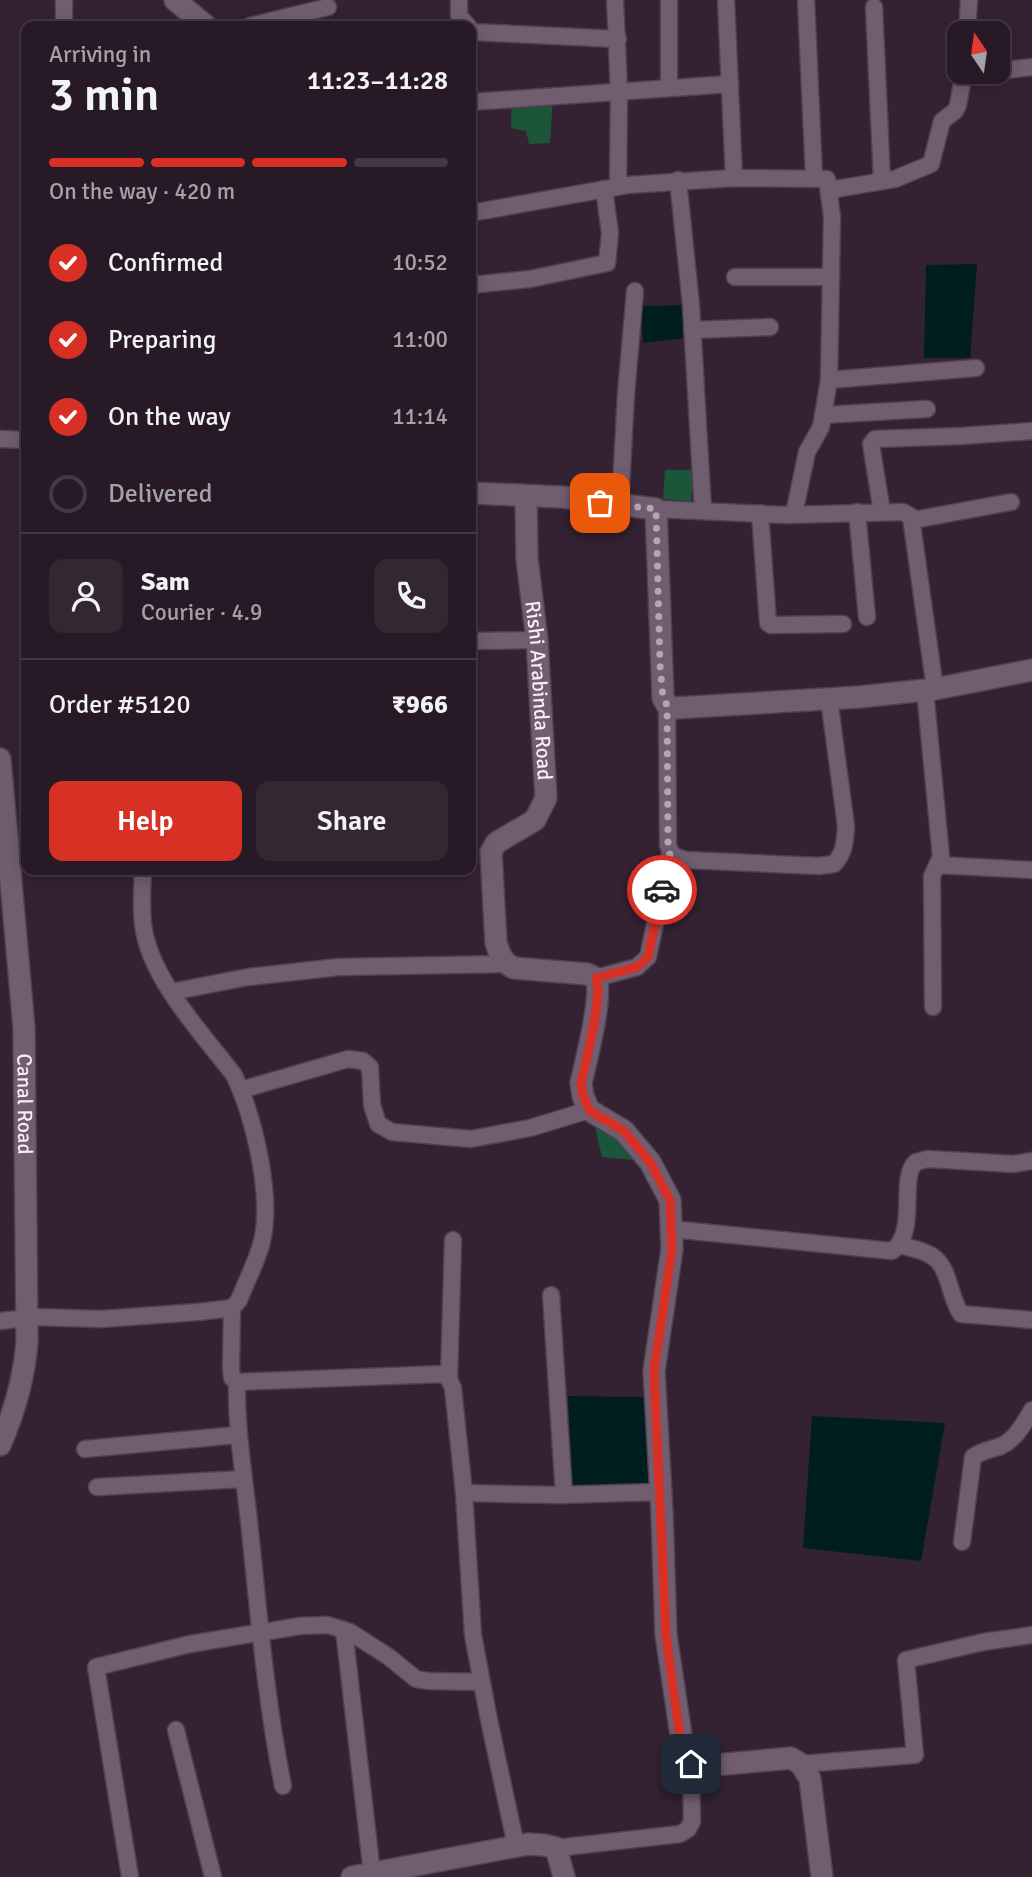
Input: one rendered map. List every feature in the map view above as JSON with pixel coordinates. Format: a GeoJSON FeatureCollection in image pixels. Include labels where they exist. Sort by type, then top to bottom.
{"type":"FeatureCollection","features":[{"type":"Feature","properties":{"kind":"street"},"geometry":{"type":"LineString","coordinates":[[64,0],[64,21]]}},
{"type":"Feature","properties":{"kind":"street"},"geometry":{"type":"LineString","coordinates":[[175,0],[200,21]]}},
{"type":"Feature","properties":{"kind":"street"},"geometry":{"type":"LineString","coordinates":[[459,0],[459,16],[464,21]]}},
{"type":"Feature","properties":{"kind":"street"},"geometry":{"type":"LineString","coordinates":[[476,284],[530,279],[607,263],[619,91],[615,0]]}},
{"type":"Feature","properties":{"kind":"street"},"geometry":{"type":"LineString","coordinates":[[669,0],[669,88]]}},
{"type":"Feature","properties":{"kind":"street"},"geometry":{"type":"LineString","coordinates":[[726,0],[734,178]]}},
{"type":"Feature","properties":{"kind":"street"},"geometry":{"type":"LineString","coordinates":[[806,0],[814,177]]}},
{"type":"Feature","properties":{"kind":"street"},"geometry":{"type":"LineString","coordinates":[[968,21],[969,0]]}},
{"type":"Feature","properties":{"kind":"street"},"geometry":{"type":"LineString","coordinates":[[271,21],[328,7]]}},
{"type":"Feature","properties":{"kind":"street"},"geometry":{"type":"LineString","coordinates":[[874,7],[882,181]]}},
{"type":"Feature","properties":{"kind":"street"},"geometry":{"type":"LineString","coordinates":[[476,32],[618,39]]}},
{"type":"Feature","properties":{"kind":"street"},"geometry":{"type":"LineString","coordinates":[[1010,70],[1032,67]]}},
{"type":"Feature","properties":{"kind":"street"},"geometry":{"type":"LineString","coordinates":[[476,102],[730,84]]}},
{"type":"Feature","properties":{"kind":"street"},"geometry":{"type":"LineString","coordinates":[[830,191],[895,179],[931,163],[942,121],[955,111],[962,84]]}},
{"type":"Feature","properties":{"kind":"street"},"geometry":{"type":"LineString","coordinates":[[476,212],[611,188],[678,180],[827,179],[832,217],[829,380],[819,434],[807,452],[792,514]]}},
{"type":"Feature","properties":{"kind":"street"},"geometry":{"type":"LineString","coordinates":[[678,180],[692,330],[703,511]]}},
{"type":"Feature","properties":{"kind":"street"},"geometry":{"type":"LineString","coordinates":[[735,277],[831,277]]}},
{"type":"Feature","properties":{"kind":"street"},"geometry":{"type":"LineString","coordinates":[[620,505],[625,394],[635,291]]}},
{"type":"Feature","properties":{"kind":"street"},"geometry":{"type":"LineString","coordinates":[[692,330],[770,327]]}},
{"type":"Feature","properties":{"kind":"street"},"geometry":{"type":"LineString","coordinates":[[829,380],[976,368]]}},
{"type":"Feature","properties":{"kind":"street"},"geometry":{"type":"LineString","coordinates":[[823,415],[927,409]]}},
{"type":"Feature","properties":{"kind":"street"},"geometry":{"type":"LineString","coordinates":[[882,512],[871,444],[875,439],[1032,430]]}},
{"type":"Feature","properties":{"kind":"street"},"geometry":{"type":"LineString","coordinates":[[476,493],[562,498],[656,509],[792,514],[903,512],[919,519],[1012,502]]}},
{"type":"Feature","properties":{"kind":"street","name":"Rishi Arabinda Road"},"geometry":{"type":"LineString","coordinates":[[506,964],[500,957],[496,943],[491,852],[496,843],[535,820],[546,798],[537,640],[527,559],[526,497]]}},
{"type":"Feature","properties":{"kind":"street"},"geometry":{"type":"LineString","coordinates":[[171,992],[248,977],[339,967],[506,964],[514,968],[587,974],[596,978],[637,967],[648,957],[670,853],[667,705],[663,698],[660,665],[656,509]]}},
{"type":"Feature","properties":{"kind":"street"},"geometry":{"type":"LineString","coordinates":[[857,512],[867,617]]}},
{"type":"Feature","properties":{"kind":"street"},"geometry":{"type":"LineString","coordinates":[[760,513],[768,622],[771,625],[843,624]]}},
{"type":"Feature","properties":{"kind":"street"},"geometry":{"type":"LineString","coordinates":[[911,517],[930,690],[941,857],[932,876],[933,1007]]}},
{"type":"Feature","properties":{"kind":"street"},"geometry":{"type":"LineString","coordinates":[[476,640],[537,640]]}},
{"type":"Feature","properties":{"kind":"street"},"geometry":{"type":"LineString","coordinates":[[667,705],[674,708],[930,690],[1032,670]]}},
{"type":"Feature","properties":{"kind":"street"},"geometry":{"type":"LineString","coordinates":[[670,853],[676,858],[687,860],[819,866],[834,864],[842,855],[846,826],[829,699]]}},
{"type":"Feature","properties":{"kind":"street","name":"Canal Road"},"geometry":{"type":"LineString","coordinates":[[0,761],[6,887],[24,1028],[32,1318],[23,1382],[7,1406],[0,1445]]}},
{"type":"Feature","properties":{"kind":"street"},"geometry":{"type":"LineString","coordinates":[[937,865],[1032,870]]}},
{"type":"Feature","properties":{"kind":"street"},"geometry":{"type":"LineString","coordinates":[[143,875],[143,926],[163,978],[234,1075],[255,1136],[265,1188],[262,1243],[239,1300],[232,1308],[232,1378],[237,1382],[442,1374],[449,1379]]}},
{"type":"Feature","properties":{"kind":"street"},"geometry":{"type":"LineString","coordinates":[[344,1630],[362,1875],[516,1846],[544,1844],[556,1848],[680,1834],[688,1829],[692,1822],[691,1764],[684,1755],[679,1731],[666,1635],[654,1371],[672,1249],[670,1200],[650,1162],[624,1131],[590,1111],[583,1096],[581,1083],[596,1004],[596,978]]}},
{"type":"Feature","properties":{"kind":"street"},"geometry":{"type":"LineString","coordinates":[[241,1090],[348,1059],[363,1061],[370,1067],[372,1105],[378,1125],[392,1132],[471,1139],[530,1128],[590,1111]]}},
{"type":"Feature","properties":{"kind":"street"},"geometry":{"type":"LineString","coordinates":[[671,1229],[892,1251],[900,1245],[904,1235],[910,1172],[916,1162],[928,1159],[1013,1164],[1032,1161]]}},
{"type":"Feature","properties":{"kind":"street"},"geometry":{"type":"LineString","coordinates":[[453,1240],[449,1379],[453,1388],[464,1493],[474,1636],[516,1846]]}},
{"type":"Feature","properties":{"kind":"street"},"geometry":{"type":"LineString","coordinates":[[900,1245],[931,1255],[939,1263],[961,1314],[1032,1320]]}},
{"type":"Feature","properties":{"kind":"street"},"geometry":{"type":"LineString","coordinates":[[551,1295],[564,1495]]}},
{"type":"Feature","properties":{"kind":"street"},"geometry":{"type":"LineString","coordinates":[[0,1321],[101,1318],[232,1308]]}},
{"type":"Feature","properties":{"kind":"street"},"geometry":{"type":"LineString","coordinates":[[237,1382],[237,1435],[267,1699],[283,1786]]}},
{"type":"Feature","properties":{"kind":"street"},"geometry":{"type":"LineString","coordinates":[[962,1542],[973,1457],[982,1450],[1001,1446],[1011,1439],[1032,1410]]}},
{"type":"Feature","properties":{"kind":"street"},"geometry":{"type":"LineString","coordinates":[[85,1449],[237,1435]]}},
{"type":"Feature","properties":{"kind":"street"},"geometry":{"type":"LineString","coordinates":[[97,1487],[243,1479]]}},
{"type":"Feature","properties":{"kind":"street"},"geometry":{"type":"LineString","coordinates":[[464,1493],[564,1495],[661,1492]]}},
{"type":"Feature","properties":{"kind":"street"},"geometry":{"type":"LineString","coordinates":[[130,1877],[96,1667],[190,1644],[328,1625],[344,1630],[389,1657],[416,1679],[428,1682],[482,1682]]}},
{"type":"Feature","properties":{"kind":"street"},"geometry":{"type":"LineString","coordinates":[[801,1764],[915,1755],[906,1660],[983,1642],[1032,1635]]}},
{"type":"Feature","properties":{"kind":"street"},"geometry":{"type":"LineString","coordinates":[[176,1730],[213,1877]]}},
{"type":"Feature","properties":{"kind":"street"},"geometry":{"type":"LineString","coordinates":[[691,1764],[710,1765],[791,1758],[801,1764],[810,1779],[822,1877]]}},
{"type":"Feature","properties":{"kind":"street"},"geometry":{"type":"LineString","coordinates":[[556,1848],[564,1877]]}},
{"type":"Feature","properties":{"kind":"green space"},"geometry":{"type":"Polygon","coordinates":[[[512,95],[553,95],[550,143],[529,144],[526,131],[511,128],[512,95]]]}},
{"type":"Feature","properties":{"kind":"green space"},"geometry":{"type":"Polygon","coordinates":[[[665,470],[695,470],[691,501],[663,499],[665,470]]]}},
{"type":"Feature","properties":{"kind":"green space"},"geometry":{"type":"Polygon","coordinates":[[[604,1117],[645,1161],[602,1157],[594,1123],[604,1117]]]}},
{"type":"Feature","properties":{"kind":"shaded area"},"geometry":{"type":"Polygon","coordinates":[[[977,264],[970,358],[924,358],[926,265],[977,264]]]}},
{"type":"Feature","properties":{"kind":"shaded area"},"geometry":{"type":"Polygon","coordinates":[[[690,305],[685,338],[643,343],[641,306],[690,305]]]}},
{"type":"Feature","properties":{"kind":"shaded area"},"geometry":{"type":"Polygon","coordinates":[[[568,1396],[645,1397],[651,1485],[572,1488],[568,1396]]]}},
{"type":"Feature","properties":{"kind":"shaded area"},"geometry":{"type":"Polygon","coordinates":[[[812,1416],[945,1423],[921,1561],[803,1548],[812,1416]]]}},
{"type":"Feature","properties":{"kind":"way so far"},"geometry":{"type":"LineString","coordinates":[[600,503],[656,509],[660,665],[663,698],[667,705],[670,853],[662,890]]}},
{"type":"Feature","properties":{"kind":"route"},"geometry":{"type":"LineString","coordinates":[[662,890],[648,957],[637,967],[596,978],[596,1004],[581,1083],[590,1111],[624,1131],[650,1162],[670,1200],[672,1249],[654,1371],[666,1635],[679,1731],[684,1755],[691,1764]]}}]}
